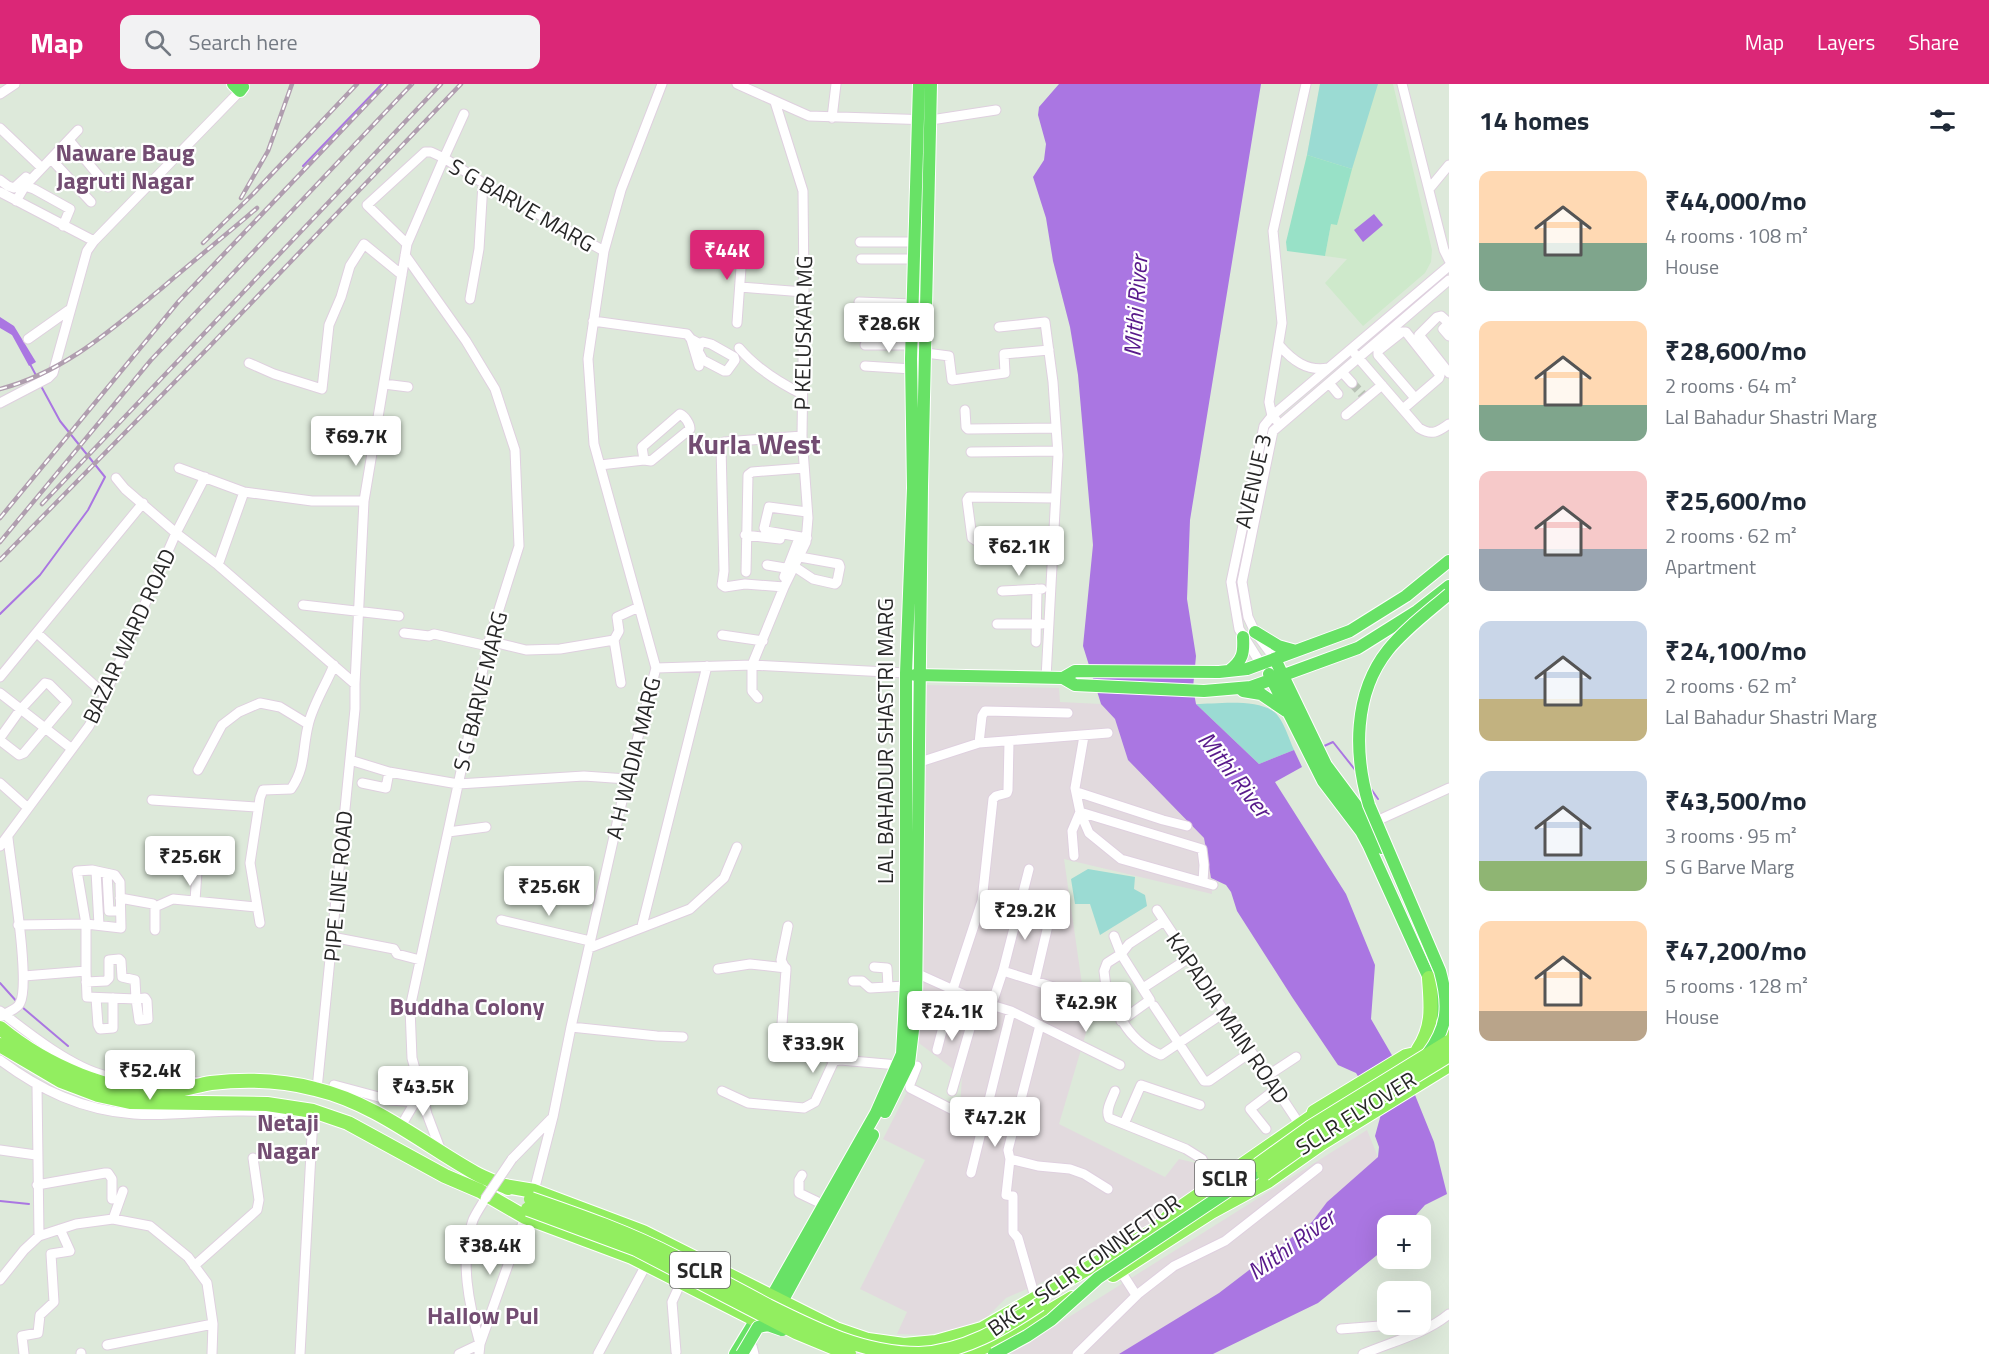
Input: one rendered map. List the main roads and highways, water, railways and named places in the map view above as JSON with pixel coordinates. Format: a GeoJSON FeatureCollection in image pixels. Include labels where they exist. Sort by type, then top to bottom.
{"type":"FeatureCollection","features":[{"type":"Feature","properties":{"kind":"highway"},"geometry":{"type":"LineString","coordinates":[[1412,1055],[1430,1028],[1429,978]]}},
{"type":"Feature","properties":{"kind":"highway","name":"SCLR"},"geometry":{"type":"LineString","coordinates":[[0,1028],[4,1047],[61,1081],[98,1095],[184,1109],[267,1104],[348,1123],[492,1200],[529,1204],[640,1240],[825,1334],[858,1346],[884,1352],[921,1354],[970,1342],[1000,1329],[1040,1304],[1092,1266],[1158,1228],[1170,1215],[1313,1116],[1314,1112],[1449,1033]]}},
{"type":"Feature","properties":{"kind":"highway"},"geometry":{"type":"LineString","coordinates":[[1212,1212],[1311,1127],[1449,1042]]}},
{"type":"Feature","properties":{"kind":"highway","name":"SCLR"},"geometry":{"type":"LineString","coordinates":[[4,1047],[101,1083],[131,1089],[171,1091],[210,1083],[269,1081],[317,1089],[356,1103],[401,1126],[476,1174],[505,1186],[529,1204],[636,1249],[804,1336],[849,1354]]}},
{"type":"Feature","properties":{"kind":"highway","name":"SCLR FLYOVER"},"geometry":{"type":"LineString","coordinates":[[1261,1169],[1449,1055]]}},
{"type":"Feature","properties":{"kind":"highway","name":"SCLR"},"geometry":{"type":"LineString","coordinates":[[968,1354],[1005,1338],[1040,1304],[1102,1281],[1212,1212],[1269,1181],[1328,1139],[1449,1065]]}},
{"type":"Feature","properties":{"kind":"highway"},"geometry":{"type":"LineString","coordinates":[[1313,1116],[1328,1139]]}},
{"type":"Feature","properties":{"kind":"highway"},"geometry":{"type":"LineString","coordinates":[[1158,1228],[1261,1169]]}},
{"type":"Feature","properties":{"kind":"highway"},"geometry":{"type":"LineString","coordinates":[[529,1204],[616,1221],[844,1332],[901,1349],[982,1329],[1040,1304]]}},
{"type":"Feature","properties":{"kind":"highway"},"geometry":{"type":"LineString","coordinates":[[529,1204],[597,1243],[678,1280],[761,1322]]}},
{"type":"Feature","properties":{"kind":"highway"},"geometry":{"type":"LineString","coordinates":[[678,1280],[689,1255]]}},
{"type":"Feature","properties":{"kind":"highway"},"geometry":{"type":"LineString","coordinates":[[1002,1354],[1053,1323],[1102,1281]]}},
{"type":"Feature","properties":{"kind":"main road","name":"LAL BAHADUR SHASTRI MARG"},"geometry":{"type":"LineString","coordinates":[[735,1354],[785,1287],[835,1196],[876,1113],[909,1063],[916,1005],[922,596],[911,364],[919,84]]}},
{"type":"Feature","properties":{"kind":"main road","name":"LAL BAHADUR SHASTRI MARG"},"geometry":{"type":"LineString","coordinates":[[905,1071],[902,1054],[905,986],[907,596],[926,355],[931,84]]}},
{"type":"Feature","properties":{"kind":"main road"},"geometry":{"type":"LineString","coordinates":[[911,364],[926,355]]}},
{"type":"Feature","properties":{"kind":"main road"},"geometry":{"type":"LineString","coordinates":[[906,673],[920,676],[1063,678],[1075,671],[1202,672],[1246,669],[1350,631],[1379,615],[1406,596],[1449,561]]}},
{"type":"Feature","properties":{"kind":"main road"},"geometry":{"type":"LineString","coordinates":[[1063,678],[1075,685],[1204,691],[1251,687],[1358,648],[1389,631],[1449,586]]}},
{"type":"Feature","properties":{"kind":"main road","name":"BKC - SCLR CONNECTOR"},"geometry":{"type":"LineString","coordinates":[[1002,1354],[1051,1320],[1098,1278],[1314,1132],[1407,1075],[1428,1053],[1440,1035],[1444,1022],[1446,994],[1440,971],[1369,805],[1359,759],[1359,732],[1367,692],[1386,652],[1449,594]]}},
{"type":"Feature","properties":{"kind":"main road"},"geometry":{"type":"LineString","coordinates":[[907,596],[922,596]]}},
{"type":"Feature","properties":{"kind":"main road"},"geometry":{"type":"LineString","coordinates":[[1255,632],[1278,646],[1296,651]]}},
{"type":"Feature","properties":{"kind":"main road"},"geometry":{"type":"LineString","coordinates":[[1229,671],[1243,657],[1243,637]]}},
{"type":"Feature","properties":{"kind":"main road"},"geometry":{"type":"LineString","coordinates":[[1275,659],[1289,714]]}},
{"type":"Feature","properties":{"kind":"main road"},"geometry":{"type":"LineString","coordinates":[[1261,664],[1278,678],[1295,702],[1322,767],[1361,831],[1449,1000]]}},
{"type":"Feature","properties":{"kind":"main road"},"geometry":{"type":"LineString","coordinates":[[1295,702],[1297,679],[1317,664]]}},
{"type":"Feature","properties":{"kind":"main road"},"geometry":{"type":"LineString","coordinates":[[1231,690],[1261,694],[1289,714],[1310,741]]}},
{"type":"Feature","properties":{"kind":"main road"},"geometry":{"type":"LineString","coordinates":[[1322,767],[1370,824],[1412,928],[1449,1033]]}},
{"type":"Feature","properties":{"kind":"main road","name":"LAL BAHADUR SHASTRI MARG"},"geometry":{"type":"LineString","coordinates":[[785,1287],[824,1205],[835,1196]]}},
{"type":"Feature","properties":{"kind":"main road","name":"LAL BAHADUR SHASTRI MARG"},"geometry":{"type":"LineString","coordinates":[[751,1351],[761,1322]]}},
{"type":"Feature","properties":{"kind":"main road"},"geometry":{"type":"LineString","coordinates":[[742,1354],[758,1327],[768,1325],[776,1326],[832,1354]]}},
{"type":"Feature","properties":{"kind":"water","name":"Mithi River"},"geometry":{"type":"Polygon","coordinates":[[[1059,84],[1261,84],[1190,520],[1187,599],[1196,656],[1193,688],[1196,704],[1259,764],[1294,750],[1302,767],[1275,782],[1346,894],[1375,965],[1371,1019],[1415,1095],[1434,1142],[1447,1194],[1425,1205],[1416,1215],[1377,1215],[1377,1255],[1318,1303],[1213,1354],[1119,1354],[1219,1293],[1312,1222],[1327,1202],[1378,1157],[1379,1147],[1375,1136],[1381,1114],[1356,1073],[1338,1065],[1237,911],[1231,892],[1226,885],[1211,878],[1204,838],[1128,760],[1115,719],[1101,704],[1083,646],[1093,545],[1078,375],[1046,218],[1033,177],[1044,160],[1046,144],[1038,115],[1039,107],[1059,84]]]}},
{"type":"Feature","properties":{"kind":"water"},"geometry":{"type":"Polygon","coordinates":[[[1374,214],[1383,225],[1363,242],[1354,230],[1374,214]]]}},
{"type":"Feature","properties":{"kind":"water"},"geometry":{"type":"Polygon","coordinates":[[[0,317],[14,326],[36,362],[29,366],[12,335],[0,328],[0,317]]]}},
{"type":"Feature","properties":{"kind":"waterway"},"geometry":{"type":"LineString","coordinates":[[303,166],[382,84]]}},
{"type":"Feature","properties":{"kind":"waterway"},"geometry":{"type":"LineString","coordinates":[[30,364],[39,381]]}},
{"type":"Feature","properties":{"kind":"waterway"},"geometry":{"type":"LineString","coordinates":[[0,614],[40,575],[88,510],[105,477],[60,421],[41,386]]}},
{"type":"Feature","properties":{"kind":"waterway"},"geometry":{"type":"LineString","coordinates":[[1322,747],[1333,742],[1356,771]]}},
{"type":"Feature","properties":{"kind":"waterway"},"geometry":{"type":"LineString","coordinates":[[1371,789],[1378,799]]}},
{"type":"Feature","properties":{"kind":"waterway"},"geometry":{"type":"LineString","coordinates":[[0,983],[18,1003]]}},
{"type":"Feature","properties":{"kind":"waterway"},"geometry":{"type":"LineString","coordinates":[[22,1007],[68,1046]]}},
{"type":"Feature","properties":{"kind":"waterway"},"geometry":{"type":"LineString","coordinates":[[0,1201],[29,1204]]}},
{"type":"Feature","properties":{"kind":"tunnel"},"geometry":{"type":"LineString","coordinates":[[1352,383],[1363,395]]}},
{"type":"Feature","properties":{"kind":"railway"},"geometry":{"type":"LineString","coordinates":[[241,198],[268,151],[292,84]]}},
{"type":"Feature","properties":{"kind":"railway"},"geometry":{"type":"LineString","coordinates":[[203,243],[252,195],[357,84]]}},
{"type":"Feature","properties":{"kind":"railway"},"geometry":{"type":"LineString","coordinates":[[0,518],[179,301],[386,84]]}},
{"type":"Feature","properties":{"kind":"railway"},"geometry":{"type":"LineString","coordinates":[[0,542],[151,360],[412,84]]}},
{"type":"Feature","properties":{"kind":"railway"},"geometry":{"type":"LineString","coordinates":[[42,504],[441,84]]}},
{"type":"Feature","properties":{"kind":"railway"},"geometry":{"type":"LineString","coordinates":[[0,560],[208,348],[461,84]]}},
{"type":"Feature","properties":{"kind":"railway"},"geometry":{"type":"LineString","coordinates":[[0,389],[46,372],[87,348],[257,208]]}},
{"type":"Feature","properties":{"kind":"district","name":"Naware Baug Jagruti Nagar"},"geometry":{"type":"Point","coordinates":[125,166]}},
{"type":"Feature","properties":{"kind":"district","name":"Kurla West"},"geometry":{"type":"Point","coordinates":[754,443]}},
{"type":"Feature","properties":{"kind":"district","name":"Buddha Colony"},"geometry":{"type":"Point","coordinates":[467,1006]}},
{"type":"Feature","properties":{"kind":"district","name":"Netaji Nagar"},"geometry":{"type":"Point","coordinates":[288,1136]}},
{"type":"Feature","properties":{"kind":"district","name":"Hallow Pul"},"geometry":{"type":"Point","coordinates":[483,1315]}}]}
